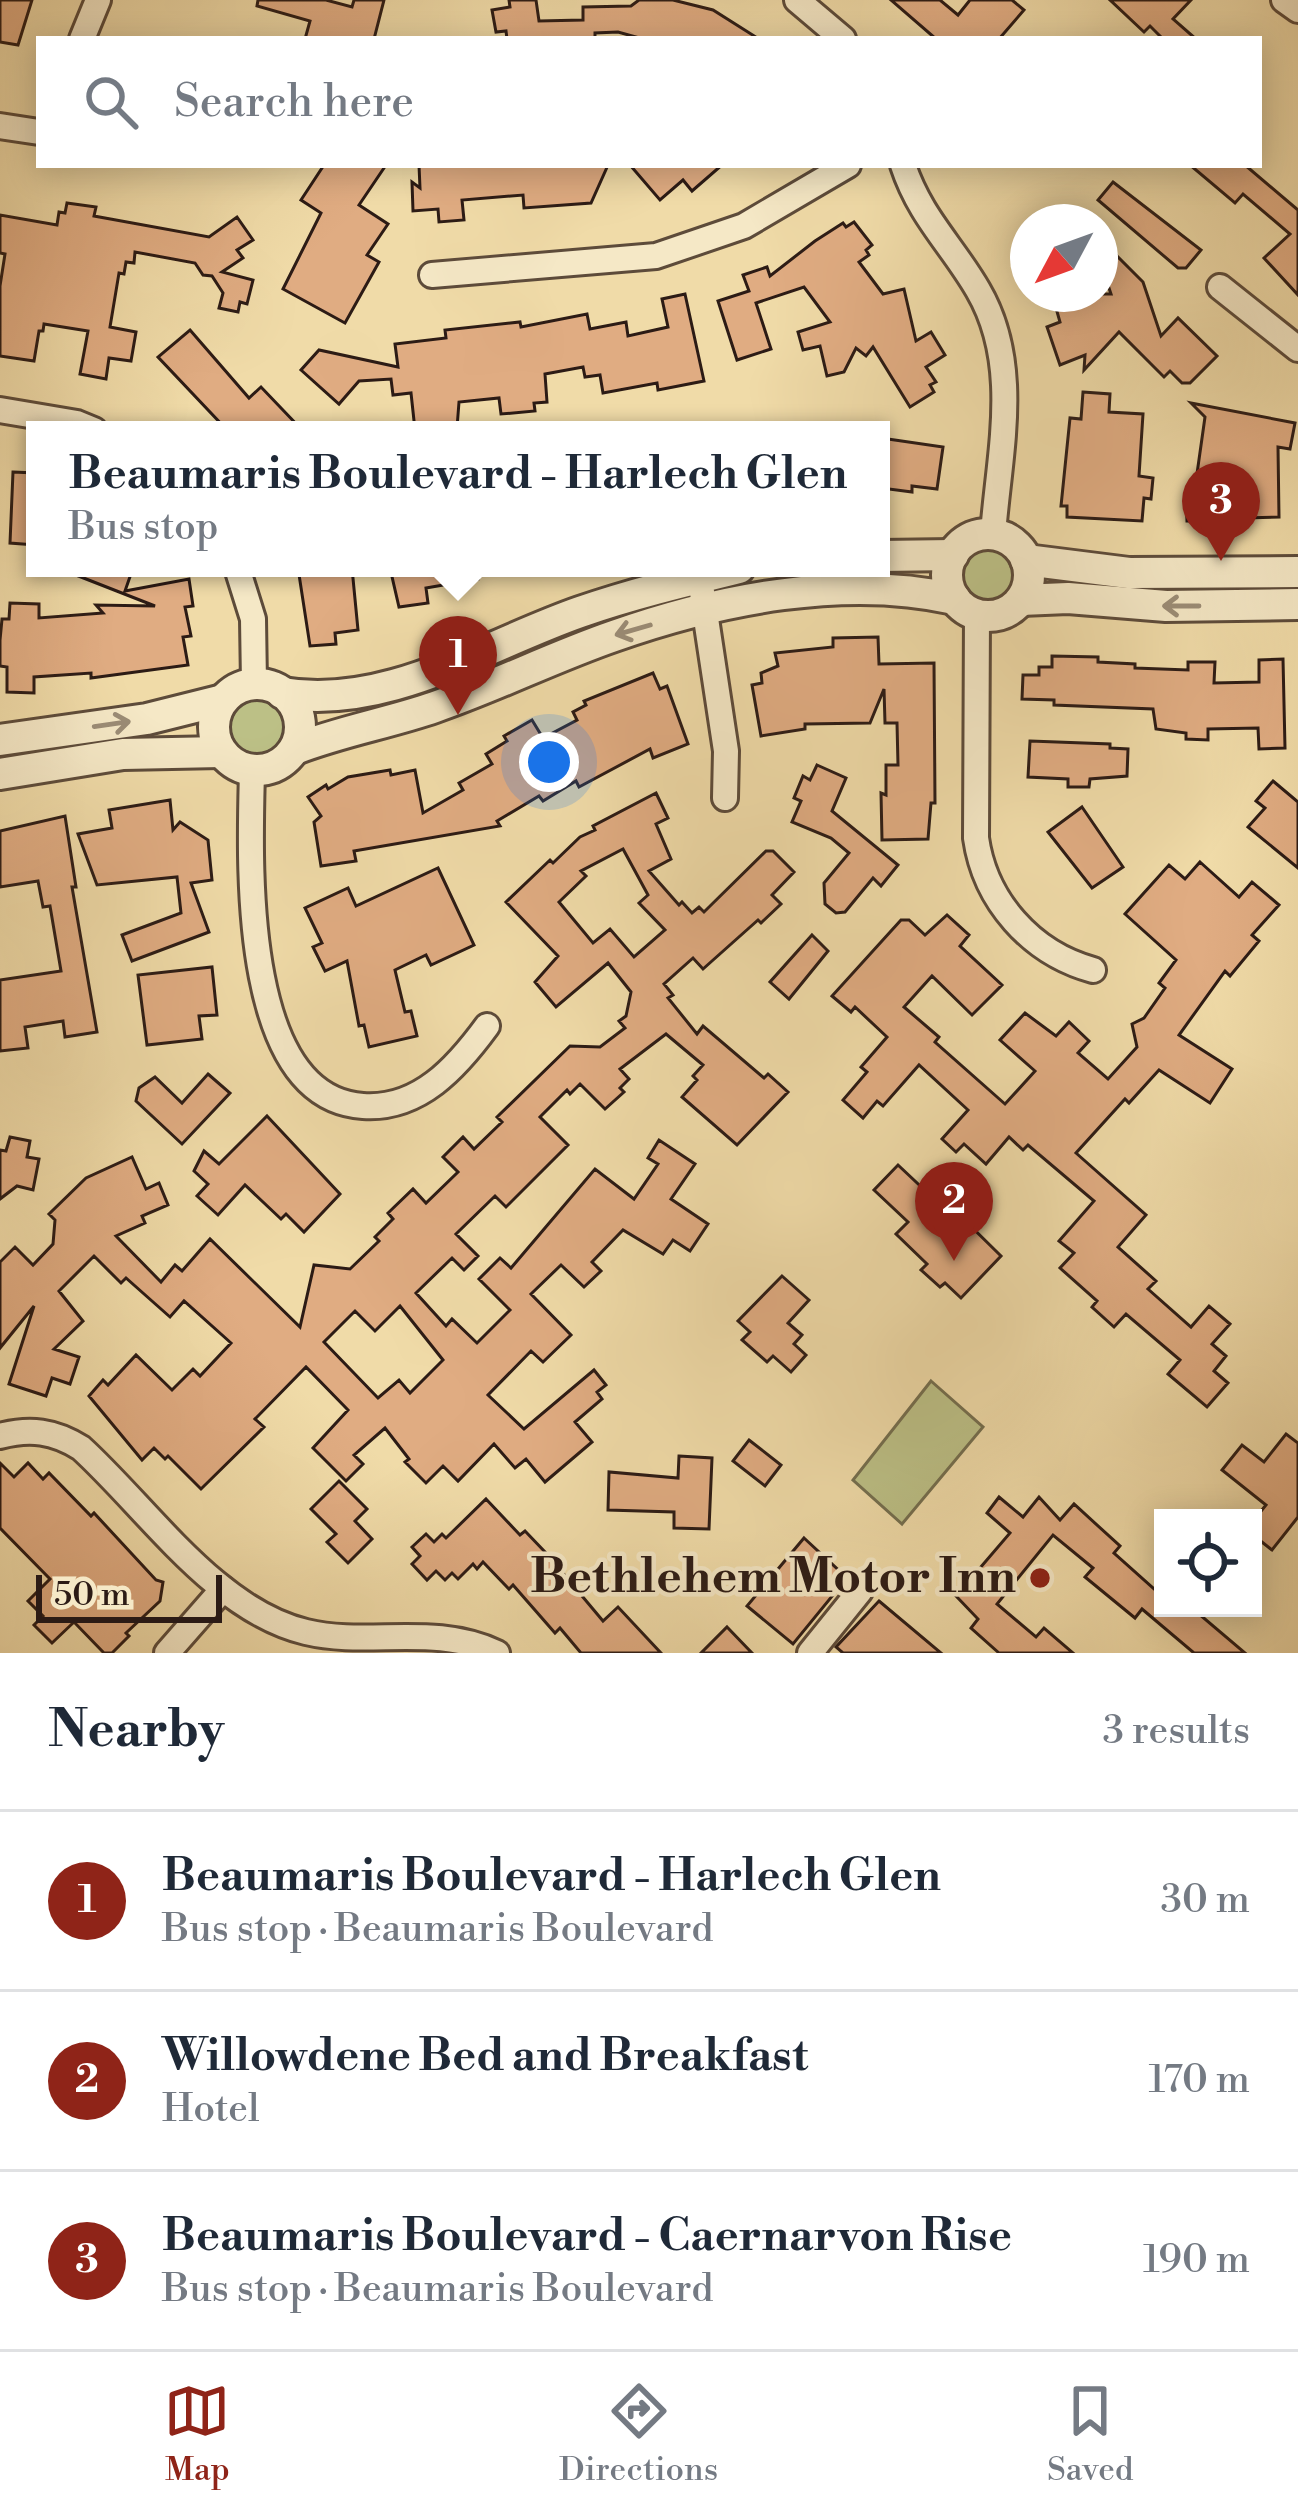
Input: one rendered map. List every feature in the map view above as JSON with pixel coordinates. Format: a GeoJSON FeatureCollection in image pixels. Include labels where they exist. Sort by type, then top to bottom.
{"type":"FeatureCollection","features":[{"type":"Feature","properties":{"kind":"street"},"geometry":{"type":"LineString","coordinates":[[83,36],[98,0]]}},
{"type":"Feature","properties":{"kind":"street"},"geometry":{"type":"LineString","coordinates":[[797,0],[839,36]]}},
{"type":"Feature","properties":{"kind":"street"},"geometry":{"type":"LineString","coordinates":[[1284,0],[1298,10]]}},
{"type":"Feature","properties":{"kind":"street"},"geometry":{"type":"LineString","coordinates":[[0,126],[36,130]]}},
{"type":"Feature","properties":{"kind":"street"},"geometry":{"type":"LineString","coordinates":[[432,274],[656,256],[744,226],[843,168]]}},
{"type":"Feature","properties":{"kind":"street"},"geometry":{"type":"LineString","coordinates":[[904,168],[921,211],[980,292],[1003,356],[1005,400],[993,534]]}},
{"type":"Feature","properties":{"kind":"street"},"geometry":{"type":"LineString","coordinates":[[1220,287],[1298,349]]}},
{"type":"Feature","properties":{"kind":"street"},"geometry":{"type":"LineString","coordinates":[[0,410],[65,421]]}},
{"type":"Feature","properties":{"kind":"street"},"geometry":{"type":"LineString","coordinates":[[223,700],[214,724],[221,752],[251,770],[281,763],[295,749],[431,708],[616,635],[705,610],[844,590],[918,591],[966,607],[998,615],[1021,600],[1028,586],[1026,560],[1013,542],[993,534],[969,539],[952,555],[947,573],[966,607],[976,838],[983,874],[996,900],[1023,929],[1056,957],[1093,970]]}},
{"type":"Feature","properties":{"kind":"street"},"geometry":{"type":"LineString","coordinates":[[890,556],[952,555]]}},
{"type":"Feature","properties":{"kind":"street"},"geometry":{"type":"LineString","coordinates":[[1026,560],[1129,573],[1298,572]]}},
{"type":"Feature","properties":{"kind":"street"},"geometry":{"type":"LineString","coordinates":[[240,577],[268,688],[298,715],[295,749]]}},
{"type":"Feature","properties":{"kind":"street"},"geometry":{"type":"LineString","coordinates":[[0,740],[147,719],[223,700],[241,687],[315,698],[394,684],[580,612],[703,577]]}},
{"type":"Feature","properties":{"kind":"street"},"geometry":{"type":"LineString","coordinates":[[699,578],[726,751],[725,798]]}},
{"type":"Feature","properties":{"kind":"street"},"geometry":{"type":"LineString","coordinates":[[1021,600],[1068,598],[1166,606],[1298,604]]}},
{"type":"Feature","properties":{"kind":"street"},"geometry":{"type":"LineString","coordinates":[[0,774],[123,754],[221,752]]}},
{"type":"Feature","properties":{"kind":"street"},"geometry":{"type":"LineString","coordinates":[[251,770],[252,860],[264,986],[282,1046],[305,1079],[342,1103],[402,1102],[452,1069],[488,1025]]}},
{"type":"Feature","properties":{"kind":"street"},"geometry":{"type":"LineString","coordinates":[[0,1436],[41,1432],[64,1437],[81,1448],[223,1588],[265,1617],[310,1633],[423,1634],[496,1653]]}},
{"type":"Feature","properties":{"kind":"street"},"geometry":{"type":"LineString","coordinates":[[167,1653],[223,1588]]}},
{"type":"Feature","properties":{"kind":"street"},"geometry":{"type":"LineString","coordinates":[[810,1653],[860,1591]]}},
{"type":"Feature","properties":{"kind":"green space"},"geometry":{"type":"Polygon","coordinates":[[[988,549],[1006,557],[1014,575],[1006,593],[988,601],[970,593],[962,575],[970,557],[988,549]]]}},
{"type":"Feature","properties":{"kind":"green space"},"geometry":{"type":"Polygon","coordinates":[[[257,700],[276,708],[284,727],[276,746],[257,754],[238,746],[230,727],[238,708],[257,700]]]}},
{"type":"Feature","properties":{"kind":"green space"},"geometry":{"type":"Polygon","coordinates":[[[931,1381],[983,1427],[902,1524],[853,1480],[931,1381]]]}},
{"type":"Feature","properties":{"kind":"building"},"geometry":{"type":"Polygon","coordinates":[[[0,0],[32,0],[18,45],[0,42],[0,0]]]}},
{"type":"Feature","properties":{"kind":"building"},"geometry":{"type":"Polygon","coordinates":[[[258,0],[326,0],[352,7],[354,0],[384,0],[375,36],[306,36],[310,21],[257,6],[258,0]]]}},
{"type":"Feature","properties":{"kind":"building"},"geometry":{"type":"Polygon","coordinates":[[[509,0],[536,0],[539,21],[583,20],[583,7],[673,0],[713,10],[754,36],[618,32],[507,36],[506,31],[496,32],[492,10],[510,7],[509,0]]]}},
{"type":"Feature","properties":{"kind":"building"},"geometry":{"type":"Polygon","coordinates":[[[891,0],[940,0],[958,15],[970,0],[1012,0],[1024,10],[1002,36],[933,36],[891,0]]]}},
{"type":"Feature","properties":{"kind":"building"},"geometry":{"type":"Polygon","coordinates":[[[1110,0],[1191,0],[1173,19],[1193,36],[1160,36],[1150,26],[1144,32],[1110,0]]]}},
{"type":"Feature","properties":{"kind":"building"},"geometry":{"type":"Polygon","coordinates":[[[322,168],[384,168],[359,205],[388,224],[367,255],[379,262],[345,323],[283,289],[321,213],[301,200],[322,168]]]}},
{"type":"Feature","properties":{"kind":"building"},"geometry":{"type":"Polygon","coordinates":[[[419,168],[607,168],[591,203],[524,208],[523,195],[462,200],[464,220],[439,222],[438,209],[413,211],[412,182],[420,188],[419,168]]]}},
{"type":"Feature","properties":{"kind":"building"},"geometry":{"type":"Polygon","coordinates":[[[633,168],[719,168],[692,191],[683,180],[660,200],[633,168]]]}},
{"type":"Feature","properties":{"kind":"building"},"geometry":{"type":"Polygon","coordinates":[[[1194,168],[1249,168],[1298,210],[1298,295],[1264,258],[1290,234],[1243,194],[1235,203],[1194,168]]]}},
{"type":"Feature","properties":{"kind":"building"},"geometry":{"type":"Polygon","coordinates":[[[1113,182],[1201,250],[1186,268],[1178,268],[1118,217],[1118,204],[1098,200],[1113,182]]]}},
{"type":"Feature","properties":{"kind":"building"},"geometry":{"type":"Polygon","coordinates":[[[67,203],[96,207],[94,216],[209,237],[237,217],[253,240],[237,250],[243,258],[222,272],[253,280],[247,304],[240,302],[238,312],[219,308],[223,293],[195,263],[135,252],[134,263],[126,262],[124,274],[119,273],[110,327],[136,332],[131,361],[109,358],[106,379],[80,374],[88,331],[44,324],[34,361],[0,356],[5,254],[0,253],[0,215],[57,225],[67,203]]]}},
{"type":"Feature","properties":{"kind":"building"},"geometry":{"type":"Polygon","coordinates":[[[854,222],[872,245],[866,250],[869,255],[859,262],[883,294],[904,289],[916,341],[931,332],[945,355],[926,367],[936,382],[930,385],[934,392],[910,407],[873,347],[866,356],[856,348],[844,372],[827,376],[820,346],[803,350],[798,332],[830,322],[804,287],[756,303],[771,349],[737,360],[718,301],[749,291],[743,275],[767,267],[770,276],[843,223],[846,227],[854,222]]]}},
{"type":"Feature","properties":{"kind":"building"},"geometry":{"type":"Polygon","coordinates":[[[1118,257],[1143,282],[1161,336],[1178,318],[1217,356],[1190,383],[1182,383],[1170,371],[1164,377],[1119,332],[1084,370],[1085,355],[1060,365],[1047,327],[1060,322],[1057,312],[1118,312],[1118,257]]]}},
{"type":"Feature","properties":{"kind":"building"},"geometry":{"type":"Polygon","coordinates":[[[685,294],[704,381],[603,393],[600,375],[585,377],[583,367],[545,374],[547,402],[534,403],[535,411],[501,414],[499,398],[459,402],[458,421],[414,421],[411,393],[393,395],[391,379],[359,381],[339,404],[301,370],[319,350],[398,367],[395,344],[446,338],[445,330],[520,322],[521,327],[587,314],[590,329],[626,322],[628,336],[668,327],[662,299],[685,294]]]}},
{"type":"Feature","properties":{"kind":"building"},"geometry":{"type":"Polygon","coordinates":[[[190,330],[249,398],[261,387],[293,421],[218,421],[158,357],[190,330]]]}},
{"type":"Feature","properties":{"kind":"building"},"geometry":{"type":"Polygon","coordinates":[[[1083,392],[1110,394],[1109,412],[1143,414],[1139,476],[1153,478],[1151,499],[1144,498],[1142,521],[1067,517],[1067,506],[1061,506],[1070,418],[1081,419],[1083,392]]]}},
{"type":"Feature","properties":{"kind":"building"},"geometry":{"type":"Polygon","coordinates":[[[1191,403],[1295,423],[1290,449],[1278,447],[1279,517],[1244,518],[1244,526],[1222,527],[1214,521],[1187,521],[1186,495],[1194,495],[1205,417],[1191,403]]]}},
{"type":"Feature","properties":{"kind":"building"},"geometry":{"type":"Polygon","coordinates":[[[890,439],[943,447],[937,489],[912,486],[912,492],[890,489],[890,439]]]}},
{"type":"Feature","properties":{"kind":"building"},"geometry":{"type":"Polygon","coordinates":[[[13,472],[26,473],[26,544],[10,543],[13,472]]]}},
{"type":"Feature","properties":{"kind":"building"},"geometry":{"type":"Polygon","coordinates":[[[81,577],[130,577],[125,591],[189,579],[193,606],[185,607],[191,636],[183,637],[188,665],[91,678],[91,673],[34,677],[34,693],[7,692],[0,640],[10,603],[39,604],[39,618],[103,613],[96,605],[155,606],[81,577]]]}},
{"type":"Feature","properties":{"kind":"building"},"geometry":{"type":"Polygon","coordinates":[[[299,577],[353,577],[358,630],[335,633],[336,644],[310,646],[299,577]]]}},
{"type":"Feature","properties":{"kind":"building"},"geometry":{"type":"Polygon","coordinates":[[[392,577],[478,577],[426,588],[428,603],[399,607],[392,577]]]}},
{"type":"Feature","properties":{"kind":"building"},"geometry":{"type":"Polygon","coordinates":[[[878,637],[879,664],[934,663],[935,803],[931,803],[928,839],[882,840],[886,765],[898,765],[897,723],[885,723],[884,689],[870,723],[805,724],[805,729],[761,736],[752,685],[762,683],[761,673],[778,666],[775,653],[833,647],[833,638],[878,637]]]}},
{"type":"Feature","properties":{"kind":"building"},"geometry":{"type":"Polygon","coordinates":[[[1052,656],[1098,657],[1098,662],[1135,664],[1135,668],[1188,670],[1188,662],[1215,662],[1214,683],[1259,682],[1259,660],[1283,659],[1285,748],[1259,749],[1258,728],[1208,729],[1208,740],[1186,739],[1186,733],[1156,729],[1153,709],[1022,699],[1023,675],[1039,675],[1039,667],[1052,667],[1052,656]]]}},
{"type":"Feature","properties":{"kind":"building"},"geometry":{"type":"Polygon","coordinates":[[[653,673],[660,689],[667,686],[688,744],[653,758],[650,749],[579,787],[576,781],[543,801],[539,796],[497,821],[500,826],[354,851],[356,861],[321,866],[314,822],[321,816],[308,797],[326,785],[328,789],[348,777],[415,770],[423,813],[463,790],[459,783],[492,764],[486,754],[507,741],[504,736],[532,720],[543,738],[577,720],[573,712],[586,705],[584,701],[653,673]]]}},
{"type":"Feature","properties":{"kind":"building"},"geometry":{"type":"Polygon","coordinates":[[[1030,741],[1128,749],[1127,776],[1090,779],[1089,787],[1068,787],[1068,779],[1028,777],[1030,741]]]}},
{"type":"Feature","properties":{"kind":"building"},"geometry":{"type":"Polygon","coordinates":[[[817,765],[846,778],[832,811],[898,865],[881,886],[873,878],[845,912],[836,913],[825,904],[824,883],[849,853],[831,838],[792,822],[801,801],[794,798],[803,776],[810,780],[817,765]]]}},
{"type":"Feature","properties":{"kind":"building"},"geometry":{"type":"Polygon","coordinates":[[[1273,781],[1298,802],[1298,868],[1248,827],[1265,808],[1256,801],[1273,781]]]}},
{"type":"Feature","properties":{"kind":"building"},"geometry":{"type":"Polygon","coordinates":[[[656,793],[668,818],[656,824],[671,859],[649,871],[692,913],[699,907],[704,912],[766,851],[773,851],[794,872],[772,895],[781,904],[761,923],[758,920],[703,969],[693,958],[664,984],[673,995],[668,998],[697,1034],[703,1026],[764,1078],[768,1074],[788,1092],[737,1145],[682,1097],[703,1065],[666,1034],[620,1069],[629,1079],[620,1088],[624,1092],[605,1109],[580,1084],[570,1094],[567,1090],[540,1117],[568,1145],[506,1207],[495,1196],[456,1234],[478,1256],[464,1270],[452,1258],[416,1293],[446,1326],[452,1319],[477,1343],[510,1310],[479,1279],[500,1258],[511,1268],[595,1169],[634,1199],[658,1164],[648,1158],[659,1140],[695,1164],[671,1199],[708,1224],[690,1251],[673,1240],[663,1254],[623,1230],[592,1262],[601,1271],[584,1287],[561,1265],[531,1294],[571,1335],[543,1362],[531,1351],[488,1395],[524,1429],[594,1370],[606,1385],[597,1392],[602,1399],[575,1422],[592,1442],[545,1482],[526,1459],[515,1468],[494,1444],[458,1481],[443,1466],[426,1483],[405,1462],[409,1459],[385,1428],[354,1455],[363,1464],[346,1481],[313,1448],[348,1410],[306,1367],[255,1419],[264,1427],[201,1489],[154,1448],[142,1460],[89,1396],[103,1380],[108,1385],[136,1355],[172,1390],[193,1369],[200,1376],[231,1343],[184,1301],[170,1317],[126,1278],[121,1283],[94,1256],[59,1291],[83,1321],[54,1349],[79,1357],[70,1384],[52,1378],[46,1396],[9,1384],[34,1306],[0,1348],[0,1262],[15,1247],[33,1265],[53,1244],[55,1220],[49,1214],[86,1178],[132,1157],[146,1189],[159,1183],[168,1205],[142,1216],[145,1223],[116,1236],[161,1282],[175,1265],[182,1271],[210,1239],[300,1327],[314,1265],[350,1269],[379,1241],[375,1237],[393,1219],[388,1213],[413,1189],[426,1203],[458,1172],[443,1157],[463,1137],[474,1149],[502,1122],[497,1117],[570,1046],[600,1047],[625,1028],[619,1021],[626,1016],[631,992],[608,963],[556,1007],[535,982],[558,956],[506,902],[550,860],[553,863],[580,837],[595,830],[593,826],[656,793]],[[623,849],[581,871],[586,876],[559,902],[593,943],[610,929],[634,957],[665,930],[639,903],[648,895],[623,849]],[[400,1306],[375,1331],[355,1311],[324,1342],[378,1398],[399,1380],[410,1393],[443,1360],[400,1306]]]}},
{"type":"Feature","properties":{"kind":"building"},"geometry":{"type":"Polygon","coordinates":[[[170,800],[173,830],[180,822],[208,840],[212,880],[191,883],[209,932],[132,961],[122,935],[181,913],[177,877],[97,885],[78,834],[112,828],[109,810],[170,800]]]}},
{"type":"Feature","properties":{"kind":"building"},"geometry":{"type":"Polygon","coordinates":[[[1082,807],[1123,867],[1092,888],[1048,832],[1082,807]]]}},
{"type":"Feature","properties":{"kind":"building"},"geometry":{"type":"Polygon","coordinates":[[[65,816],[97,1032],[65,1037],[63,1021],[25,1027],[28,1048],[0,1051],[0,980],[61,971],[50,906],[43,907],[38,881],[0,887],[0,831],[65,816]]]}},
{"type":"Feature","properties":{"kind":"building"},"geometry":{"type":"Polygon","coordinates":[[[1200,862],[1239,897],[1252,882],[1279,905],[1252,935],[1259,941],[1230,976],[1225,971],[1179,1035],[1232,1069],[1210,1103],[1159,1070],[1076,1153],[1146,1215],[1118,1247],[1156,1281],[1148,1289],[1191,1327],[1209,1306],[1230,1324],[1212,1344],[1226,1356],[1214,1371],[1228,1383],[1207,1407],[1168,1374],[1180,1360],[1126,1314],[1114,1327],[1092,1307],[1097,1301],[1060,1268],[1074,1253],[1059,1241],[1094,1201],[1028,1145],[1023,1150],[1009,1137],[986,1164],[964,1144],[956,1152],[942,1139],[968,1110],[919,1065],[883,1106],[877,1101],[863,1118],[843,1100],[867,1072],[861,1067],[887,1037],[855,1007],[851,1012],[832,996],[901,920],[909,920],[925,935],[947,915],[969,935],[960,946],[1002,985],[972,1015],[932,976],[904,1007],[939,1037],[935,1042],[1005,1104],[1035,1071],[1000,1040],[1025,1013],[1056,1036],[1069,1022],[1089,1041],[1078,1053],[1108,1079],[1137,1047],[1132,1024],[1144,1018],[1165,988],[1159,983],[1176,960],[1125,914],[1169,865],[1185,879],[1200,862]]]}},
{"type":"Feature","properties":{"kind":"building"},"geometry":{"type":"Polygon","coordinates":[[[438,868],[474,945],[431,965],[426,955],[395,970],[405,1012],[411,1011],[417,1036],[369,1047],[364,1025],[359,1026],[347,961],[325,971],[313,947],[322,943],[305,908],[348,888],[356,906],[438,868]]]}},
{"type":"Feature","properties":{"kind":"building"},"geometry":{"type":"Polygon","coordinates":[[[812,935],[828,951],[789,999],[770,982],[812,935]]]}},
{"type":"Feature","properties":{"kind":"building"},"geometry":{"type":"Polygon","coordinates":[[[212,967],[217,1015],[199,1016],[202,1039],[147,1045],[138,975],[212,967]]]}},
{"type":"Feature","properties":{"kind":"building"},"geometry":{"type":"Polygon","coordinates":[[[208,1074],[230,1093],[182,1144],[136,1101],[139,1088],[155,1077],[182,1103],[208,1074]]]}},
{"type":"Feature","properties":{"kind":"building"},"geometry":{"type":"Polygon","coordinates":[[[267,1116],[340,1194],[304,1232],[286,1214],[281,1219],[245,1185],[218,1215],[197,1196],[208,1184],[194,1171],[204,1151],[219,1164],[267,1116]]]}},
{"type":"Feature","properties":{"kind":"building"},"geometry":{"type":"Polygon","coordinates":[[[10,1137],[30,1141],[27,1157],[39,1159],[33,1190],[17,1186],[0,1199],[0,1150],[6,1151],[10,1137]]]}},
{"type":"Feature","properties":{"kind":"building"},"geometry":{"type":"Polygon","coordinates":[[[898,1165],[931,1196],[935,1191],[1001,1256],[961,1298],[921,1270],[927,1264],[896,1234],[908,1222],[874,1190],[898,1165]]]}},
{"type":"Feature","properties":{"kind":"building"},"geometry":{"type":"Polygon","coordinates":[[[782,1276],[809,1300],[788,1323],[802,1335],[794,1344],[806,1355],[791,1372],[773,1356],[767,1362],[742,1340],[750,1332],[738,1321],[782,1276]]]}},
{"type":"Feature","properties":{"kind":"building"},"geometry":{"type":"Polygon","coordinates":[[[1286,1434],[1298,1443],[1298,1517],[1272,1550],[1262,1542],[1266,1505],[1222,1470],[1242,1445],[1264,1462],[1286,1434]]]}},
{"type":"Feature","properties":{"kind":"building"},"geometry":{"type":"Polygon","coordinates":[[[749,1440],[781,1465],[765,1486],[733,1461],[749,1440]]]}},
{"type":"Feature","properties":{"kind":"building"},"geometry":{"type":"Polygon","coordinates":[[[679,1456],[712,1458],[709,1529],[674,1528],[674,1512],[608,1510],[609,1472],[678,1478],[679,1456]]]}},
{"type":"Feature","properties":{"kind":"building"},"geometry":{"type":"Polygon","coordinates":[[[0,1463],[14,1477],[28,1463],[43,1479],[49,1473],[163,1582],[160,1601],[112,1653],[104,1653],[74,1622],[52,1643],[34,1625],[43,1616],[28,1601],[50,1579],[0,1528],[0,1463]]]}},
{"type":"Feature","properties":{"kind":"building"},"geometry":{"type":"Polygon","coordinates":[[[339,1481],[367,1509],[355,1521],[372,1539],[348,1563],[327,1542],[336,1534],[311,1509],[339,1481]]]}},
{"type":"Feature","properties":{"kind":"building"},"geometry":{"type":"Polygon","coordinates":[[[999,1497],[1023,1517],[1039,1497],[1060,1520],[1074,1504],[1120,1546],[1114,1553],[1154,1589],[1154,1617],[1203,1617],[1245,1653],[1194,1653],[1142,1609],[1135,1618],[1085,1577],[1093,1568],[1053,1535],[997,1604],[1036,1637],[1044,1628],[1073,1653],[999,1653],[971,1628],[978,1619],[956,1596],[1010,1533],[987,1513],[999,1497]]]}},
{"type":"Feature","properties":{"kind":"building"},"geometry":{"type":"Polygon","coordinates":[[[486,1499],[520,1535],[525,1531],[603,1621],[618,1607],[661,1653],[581,1653],[560,1628],[555,1633],[513,1585],[509,1589],[483,1562],[477,1569],[473,1564],[458,1579],[452,1573],[445,1580],[436,1571],[427,1580],[412,1564],[420,1556],[412,1547],[426,1534],[434,1542],[442,1534],[446,1538],[486,1499]]]}},
{"type":"Feature","properties":{"kind":"building"},"geometry":{"type":"Polygon","coordinates":[[[804,1538],[847,1578],[793,1644],[747,1606],[804,1538]]]}},
{"type":"Feature","properties":{"kind":"building"},"geometry":{"type":"Polygon","coordinates":[[[879,1601],[941,1653],[843,1653],[836,1647],[879,1601]]]}},
{"type":"Feature","properties":{"kind":"building"},"geometry":{"type":"Polygon","coordinates":[[[727,1627],[752,1653],[701,1653],[727,1627]]]}},
{"type":"Feature","properties":{"kind":"place","name":"Beaumaris Boulevard - Caernarvon Rise"},"geometry":{"type":"Point","coordinates":[1221,561]}},
{"type":"Feature","properties":{"kind":"place","name":"Beaumaris Boulevard - Harlech Glen"},"geometry":{"type":"Point","coordinates":[458,715]}},
{"type":"Feature","properties":{"kind":"place","name":"Willowdene Bed and Breakfast"},"geometry":{"type":"Point","coordinates":[954,1261]}},
{"type":"Feature","properties":{"kind":"place","name":"Bethlehem Motor Inn"},"geometry":{"type":"Point","coordinates":[1040,1578]}}]}
